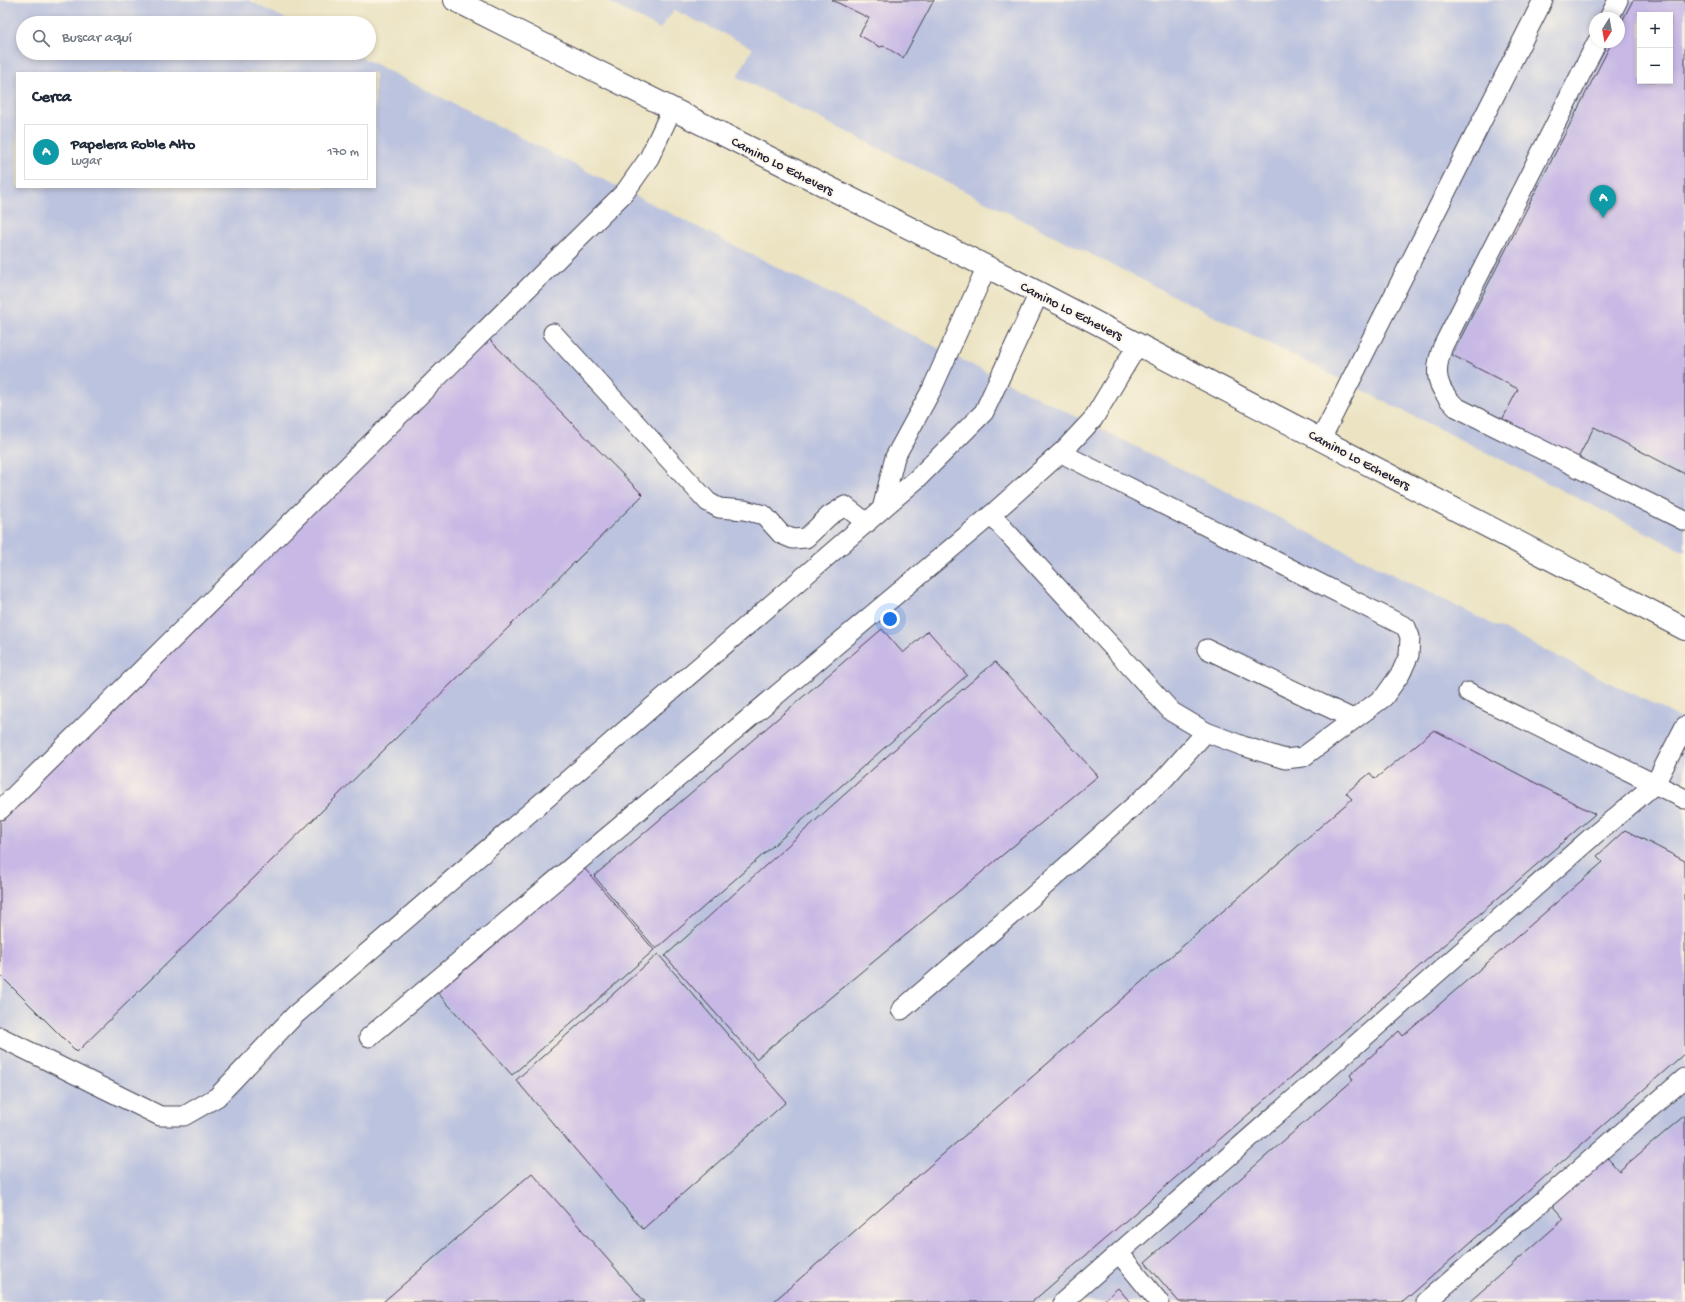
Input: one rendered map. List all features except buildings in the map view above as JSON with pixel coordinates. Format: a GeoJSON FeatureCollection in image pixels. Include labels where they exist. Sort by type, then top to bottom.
{"type":"FeatureCollection","features":[{"type":"Feature","properties":{"kind":"main road","name":"Camino Lo Echevers"},"geometry":{"type":"LineString","coordinates":[[455,0],[987,266],[1685,630]]}},
{"type":"Feature","properties":{"kind":"lane"},"geometry":{"type":"LineString","coordinates":[[1321,439],[1543,0]]}},
{"type":"Feature","properties":{"kind":"lane"},"geometry":{"type":"LineString","coordinates":[[1612,12],[1618,0]]}},
{"type":"Feature","properties":{"kind":"lane"},"geometry":{"type":"LineString","coordinates":[[1594,48],[1443,346],[1438,358],[1437,371],[1439,383],[1443,392],[1456,407],[1685,521]]}},
{"type":"Feature","properties":{"kind":"lane"},"geometry":{"type":"LineString","coordinates":[[0,810],[625,192],[649,158],[672,109]]}},
{"type":"Feature","properties":{"kind":"lane"},"geometry":{"type":"LineString","coordinates":[[882,510],[895,457],[932,389],[987,266]]}},
{"type":"Feature","properties":{"kind":"lane"},"geometry":{"type":"LineString","coordinates":[[0,1037],[160,1116],[184,1116],[218,1097],[295,1015],[917,479],[984,412],[1039,293]]}},
{"type":"Feature","properties":{"kind":"lane"},"geometry":{"type":"LineString","coordinates":[[553,333],[708,502],[719,508],[744,510],[764,515],[781,534],[792,539],[806,538],[829,516],[845,506],[867,523]]}},
{"type":"Feature","properties":{"kind":"lane"},"geometry":{"type":"LineString","coordinates":[[369,1037],[990,516],[1065,449],[1093,419],[1138,344]]}},
{"type":"Feature","properties":{"kind":"lane"},"geometry":{"type":"LineString","coordinates":[[990,516],[1172,712],[1206,732],[1285,759],[1303,757],[1384,697],[1401,673],[1409,655],[1410,637],[1406,627],[1069,457],[1065,449]]}},
{"type":"Feature","properties":{"kind":"lane"},"geometry":{"type":"LineString","coordinates":[[1207,649],[1353,719]]}},
{"type":"Feature","properties":{"kind":"lane"},"geometry":{"type":"LineString","coordinates":[[1468,692],[1685,799]]}},
{"type":"Feature","properties":{"kind":"lane"},"geometry":{"type":"LineString","coordinates":[[1063,1302],[1593,836],[1655,784],[1685,726]]}},
{"type":"Feature","properties":{"kind":"lane"},"geometry":{"type":"LineString","coordinates":[[901,1010],[1032,897],[1164,779],[1206,732]]}},
{"type":"Feature","properties":{"kind":"lane"},"geometry":{"type":"LineString","coordinates":[[1426,1302],[1685,1078]]}},
{"type":"Feature","properties":{"kind":"lane"},"geometry":{"type":"LineString","coordinates":[[1119,1253],[1159,1302]]}},
{"type":"Feature","properties":{"kind":"shaded area"},"geometry":{"type":"Polygon","coordinates":[[[0,0],[248,0],[280,16],[16,16],[16,60],[367,60],[888,323],[1685,720],[1685,1302],[0,1302],[0,0]]]}},
{"type":"Feature","properties":{"kind":"shaded area"},"geometry":{"type":"Polygon","coordinates":[[[605,0],[1685,0],[1685,552],[737,77],[753,48],[674,10],[660,29],[605,0]]]}},
{"type":"Feature","properties":{"kind":"place","name":"Papelera Roble Alto"},"geometry":{"type":"Point","coordinates":[1603,218]}}]}
